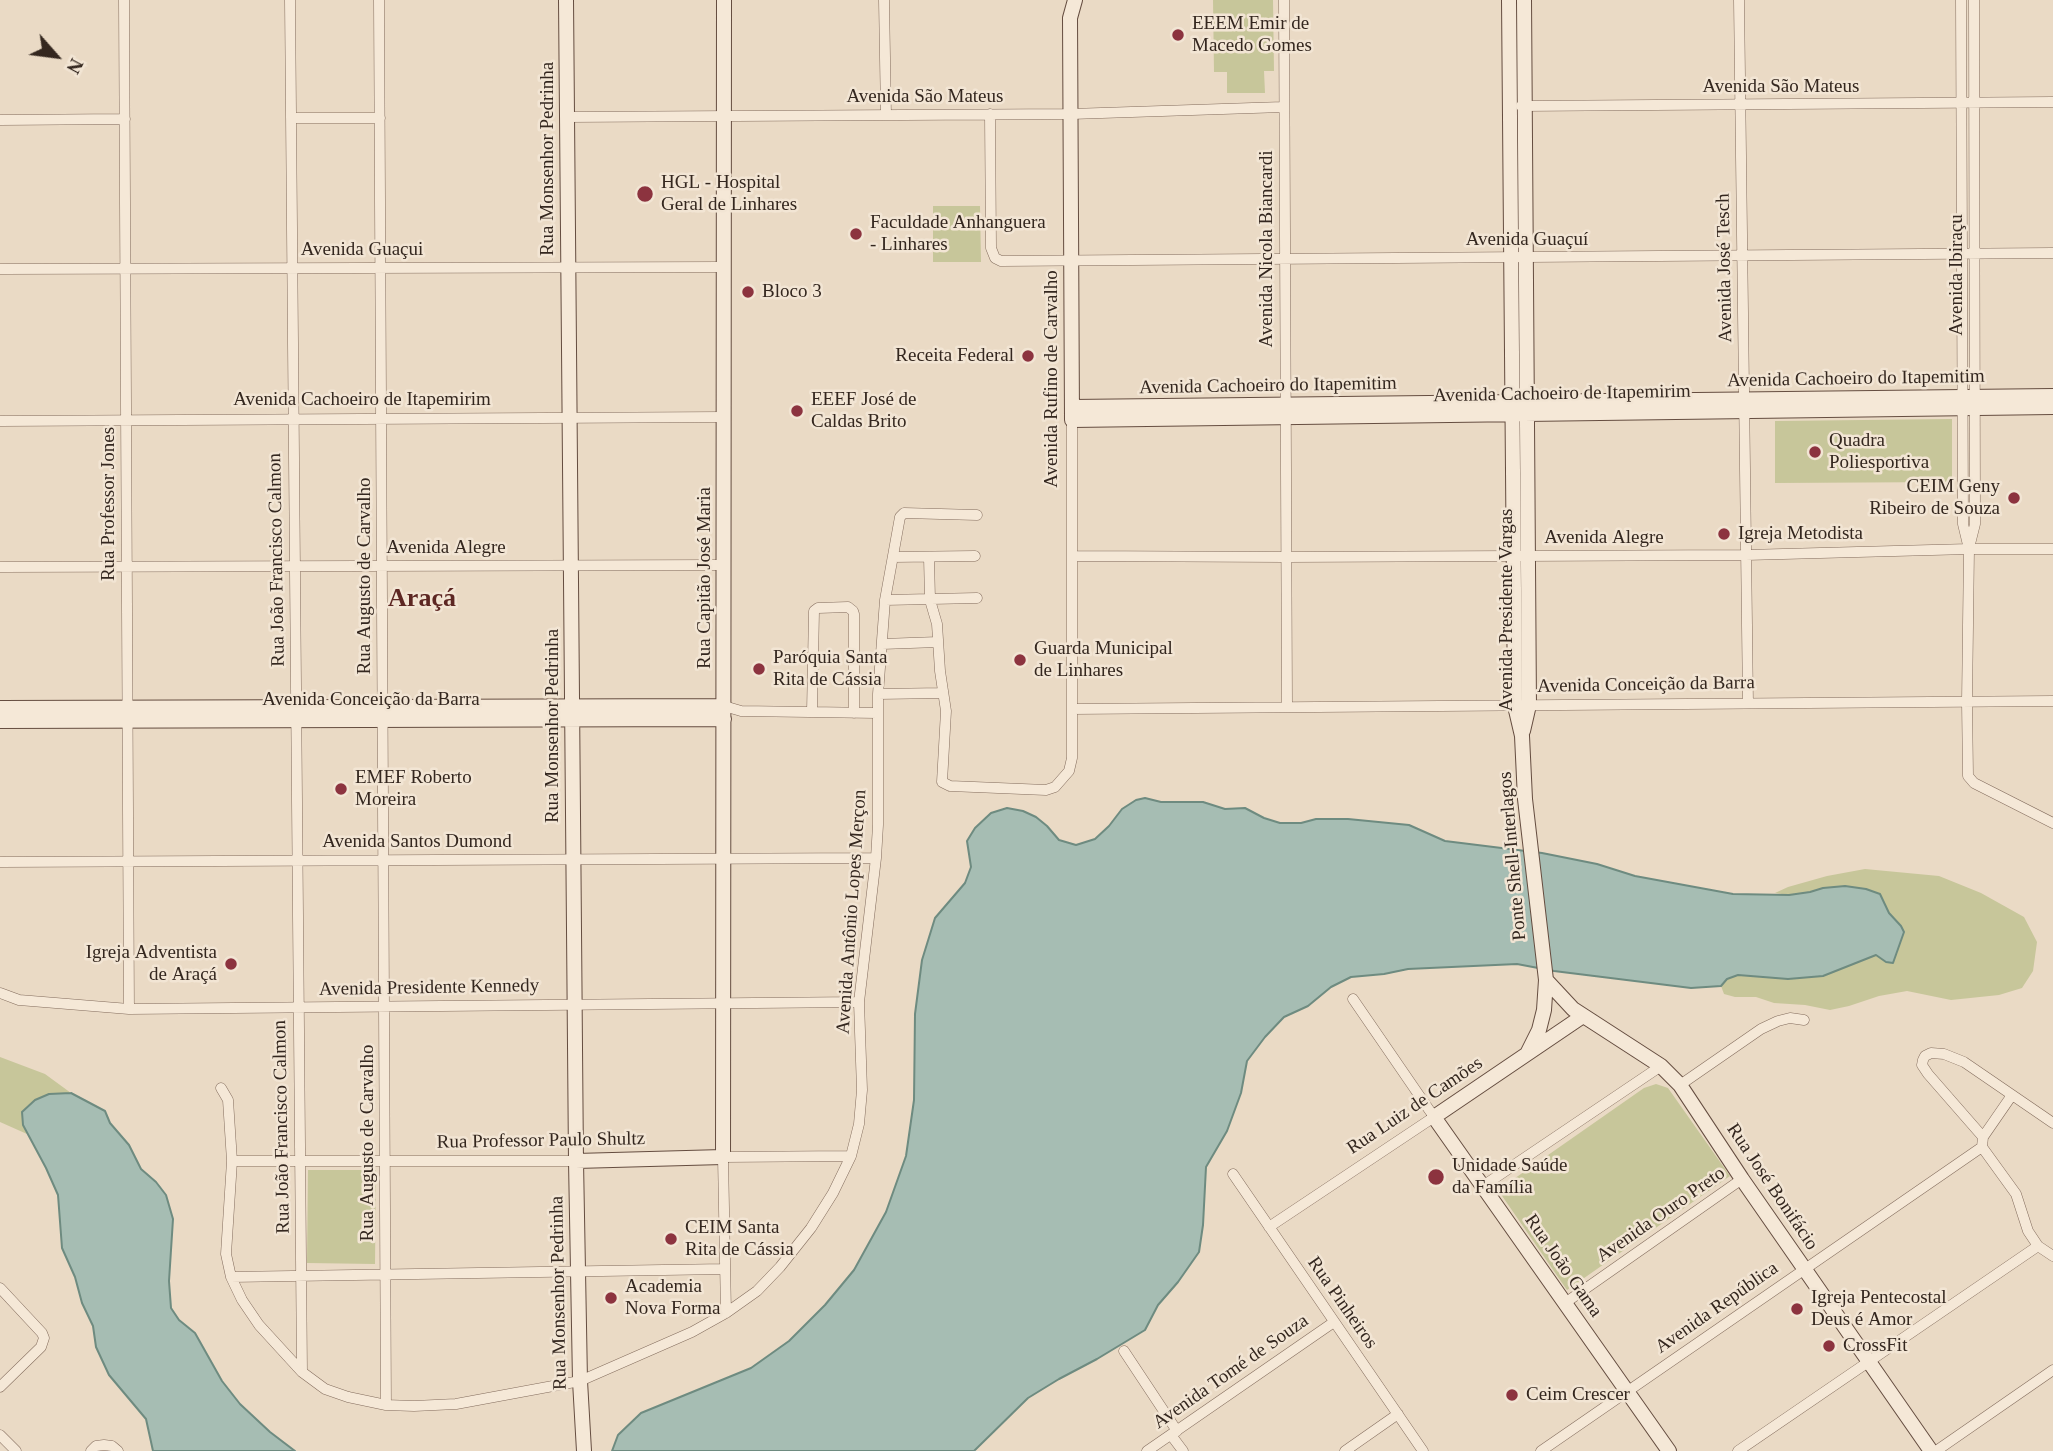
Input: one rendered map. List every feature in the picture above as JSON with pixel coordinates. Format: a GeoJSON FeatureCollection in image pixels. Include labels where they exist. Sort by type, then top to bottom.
{"type":"FeatureCollection","features":[{"type":"Feature","properties":{"kind":"main road","name":"Rua Monsenhor Pedrinha"},"geometry":{"type":"LineString","coordinates":[[566,0],[576,1161],[584,1451]]}},
{"type":"Feature","properties":{"kind":"main road","name":"Rua Capitão José Maria"},"geometry":{"type":"LineString","coordinates":[[723,1157],[724,0]]}},
{"type":"Feature","properties":{"kind":"main road"},"geometry":{"type":"LineString","coordinates":[[1064,0],[1070,18]]}},
{"type":"Feature","properties":{"kind":"main road","name":"Avenida Rufino de Carvalho"},"geometry":{"type":"LineString","coordinates":[[1072,413],[1070,18],[1075,0]]}},
{"type":"Feature","properties":{"kind":"main road","name":"Avenida Presidente Vargas"},"geometry":{"type":"LineString","coordinates":[[1509,0],[1517,106],[1522,736]]}},
{"type":"Feature","properties":{"kind":"main road","name":"Avenida Presidente Vargas"},"geometry":{"type":"LineString","coordinates":[[1517,106],[1524,0]]}},
{"type":"Feature","properties":{"kind":"main road","name":"Avenida Cachoeiro do Itapemitim"},"geometry":{"type":"LineString","coordinates":[[1969,402],[2053,396]]}},
{"type":"Feature","properties":{"kind":"main road","name":"Avenida Cachoeiro de Itapemirim"},"geometry":{"type":"LineString","coordinates":[[1285,411],[1969,402],[2053,407]]}},
{"type":"Feature","properties":{"kind":"main road","name":"Avenida Cachoeiro do Itapemitim"},"geometry":{"type":"LineString","coordinates":[[1072,413],[1285,411]]}},
{"type":"Feature","properties":{"kind":"main road","name":"Avenida Conceição da Barra"},"geometry":{"type":"LineString","coordinates":[[0,708],[127,714],[724,712]]}},
{"type":"Feature","properties":{"kind":"main road","name":"Avenida Conceição da Barra"},"geometry":{"type":"LineString","coordinates":[[0,721],[127,714]]}},
{"type":"Feature","properties":{"kind":"main road","name":"Ponte Shell-Interlagos"},"geometry":{"type":"LineString","coordinates":[[1522,736],[1525,799],[1545,977],[1544,1010],[1539,1030],[1527,1054]]}},
{"type":"Feature","properties":{"kind":"main road","name":"Rua José Bonifácio"},"geometry":{"type":"LineString","coordinates":[[1545,977],[1567,1003],[1583,1016],[1661,1066],[1679,1085],[1933,1451]]}},
{"type":"Feature","properties":{"kind":"main road","name":"Rua Luiz de Camões"},"geometry":{"type":"LineString","coordinates":[[1434,1117],[1583,1016]]}},
{"type":"Feature","properties":{"kind":"main road","name":"Rua João Gama"},"geometry":{"type":"LineString","coordinates":[[1434,1117],[1669,1451]]}},
{"type":"Feature","properties":{"kind":"main road","name":"Rua Professor Paulo Shultz"},"geometry":{"type":"LineString","coordinates":[[576,1161],[723,1157]]}},
{"type":"Feature","properties":{"kind":"street","name":"Rua Professor Jones"},"geometry":{"type":"LineString","coordinates":[[124,0],[129,1009]]}},
{"type":"Feature","properties":{"kind":"street","name":"Rua João Francisco Calmon"},"geometry":{"type":"LineString","coordinates":[[290,0],[302,1372]]}},
{"type":"Feature","properties":{"kind":"street","name":"Rua Augusto de Carvalho"},"geometry":{"type":"LineString","coordinates":[[379,0],[386,1405]]}},
{"type":"Feature","properties":{"kind":"street"},"geometry":{"type":"LineString","coordinates":[[884,0],[886,115]]}},
{"type":"Feature","properties":{"kind":"street","name":"Avenida Nicola Biancardi"},"geometry":{"type":"LineString","coordinates":[[1284,0],[1287,707]]}},
{"type":"Feature","properties":{"kind":"street","name":"Avenida José Tesch"},"geometry":{"type":"LineString","coordinates":[[1739,0],[1748,703]]}},
{"type":"Feature","properties":{"kind":"street","name":"Avenida Ibiraçu"},"geometry":{"type":"LineString","coordinates":[[1961,0],[1962,254],[1969,402]]}},
{"type":"Feature","properties":{"kind":"street","name":"Avenida Ibiraçu"},"geometry":{"type":"LineString","coordinates":[[1974,0],[1975,254],[1963,524],[1969,549],[1967,702],[1970,780],[2053,823]]}},
{"type":"Feature","properties":{"kind":"street","name":"Avenida São Mateus"},"geometry":{"type":"LineString","coordinates":[[1517,106],[2053,102]]}},
{"type":"Feature","properties":{"kind":"street","name":"Avenida São Mateus"},"geometry":{"type":"LineString","coordinates":[[567,117],[1070,114],[1283,107]]}},
{"type":"Feature","properties":{"kind":"street","name":"Avenida Guaçuí"},"geometry":{"type":"LineString","coordinates":[[990,114],[990,248],[995,258],[1000,261],[2053,253]]}},
{"type":"Feature","properties":{"kind":"street"},"geometry":{"type":"LineString","coordinates":[[291,118],[380,118]]}},
{"type":"Feature","properties":{"kind":"street"},"geometry":{"type":"LineString","coordinates":[[0,120],[125,120]]}},
{"type":"Feature","properties":{"kind":"street","name":"Avenida Guaçui"},"geometry":{"type":"LineString","coordinates":[[0,269],[724,267]]}},
{"type":"Feature","properties":{"kind":"street","name":"Avenida Rufino de Carvalho"},"geometry":{"type":"LineString","coordinates":[[943,693],[945,727],[941,778],[945,784],[1046,790],[1063,780],[1069,771],[1072,758],[1072,413]]}},
{"type":"Feature","properties":{"kind":"street","name":"Avenida Cachoeiro de Itapemirim"},"geometry":{"type":"LineString","coordinates":[[0,421],[724,417]]}},
{"type":"Feature","properties":{"kind":"street","name":"Avenida Antônio Lopes Merçon"},"geometry":{"type":"LineString","coordinates":[[221,1088],[228,1100],[232,1161],[226,1241],[231,1277],[259,1325],[302,1372],[325,1389],[386,1405],[414,1406],[456,1404],[580,1381],[692,1332],[757,1291],[811,1228],[833,1193],[851,1156],[859,1124],[862,1090],[859,1002],[878,825],[878,694],[885,600],[901,515],[977,515]]}},
{"type":"Feature","properties":{"kind":"street","name":"Avenida Alegre"},"geometry":{"type":"LineString","coordinates":[[1072,556],[1746,555],[2053,549]]}},
{"type":"Feature","properties":{"kind":"street"},"geometry":{"type":"LineString","coordinates":[[892,557],[975,556]]}},
{"type":"Feature","properties":{"kind":"street"},"geometry":{"type":"LineString","coordinates":[[878,694],[943,693],[937,624],[930,600],[929,557]]}},
{"type":"Feature","properties":{"kind":"street","name":"Avenida Alegre"},"geometry":{"type":"LineString","coordinates":[[0,566],[724,565]]}},
{"type":"Feature","properties":{"kind":"street"},"geometry":{"type":"LineString","coordinates":[[885,600],[977,598]]}},
{"type":"Feature","properties":{"kind":"street"},"geometry":{"type":"LineString","coordinates":[[812,712],[813,614],[818,608],[848,607],[853,611],[854,713]]}},
{"type":"Feature","properties":{"kind":"street"},"geometry":{"type":"LineString","coordinates":[[882,644],[938,642]]}},
{"type":"Feature","properties":{"kind":"street","name":"Avenida Conceição da Barra"},"geometry":{"type":"LineString","coordinates":[[1072,709],[2053,701]]}},
{"type":"Feature","properties":{"kind":"street","name":"Avenida Conceição da Barra"},"geometry":{"type":"LineString","coordinates":[[724,712],[877,713]]}},
{"type":"Feature","properties":{"kind":"street","name":"Avenida Santos Dumond"},"geometry":{"type":"LineString","coordinates":[[0,862],[876,858]]}},
{"type":"Feature","properties":{"kind":"street","name":"Avenida Presidente Kennedy"},"geometry":{"type":"LineString","coordinates":[[0,993],[19,1000],[129,1009],[859,1002]]}},
{"type":"Feature","properties":{"kind":"street","name":"Rua João Gama"},"geometry":{"type":"LineString","coordinates":[[1353,999],[1434,1117]]}},
{"type":"Feature","properties":{"kind":"street"},"geometry":{"type":"LineString","coordinates":[[1679,1085],[1761,1029],[1790,1018],[1804,1020]]}},
{"type":"Feature","properties":{"kind":"street"},"geometry":{"type":"LineString","coordinates":[[2053,1123],[1964,1062],[1944,1054],[1931,1053],[1925,1056],[1922,1065],[1982,1142],[2016,1195],[2028,1231],[2038,1245],[2053,1256]]}},
{"type":"Feature","properties":{"kind":"street"},"geometry":{"type":"LineString","coordinates":[[1483,1186],[1661,1066]]}},
{"type":"Feature","properties":{"kind":"street","name":"Avenida República"},"geometry":{"type":"LineString","coordinates":[[1541,1451],[1805,1269],[1982,1142],[2012,1095]]}},
{"type":"Feature","properties":{"kind":"street","name":"Rua Luiz de Camões"},"geometry":{"type":"LineString","coordinates":[[1269,1227],[1434,1117]]}},
{"type":"Feature","properties":{"kind":"street","name":"Rua Professor Paulo Shultz"},"geometry":{"type":"LineString","coordinates":[[723,1157],[851,1156]]}},
{"type":"Feature","properties":{"kind":"street"},"geometry":{"type":"LineString","coordinates":[[723,1157],[726,1313]]}},
{"type":"Feature","properties":{"kind":"street","name":"Rua Professor Paulo Shultz"},"geometry":{"type":"LineString","coordinates":[[232,1161],[576,1161]]}},
{"type":"Feature","properties":{"kind":"street","name":"Rua Pinheiros"},"geometry":{"type":"LineString","coordinates":[[1233,1174],[1423,1451]]}},
{"type":"Feature","properties":{"kind":"street","name":"Avenida Ouro Preto"},"geometry":{"type":"LineString","coordinates":[[1565,1303],[1742,1179]]}},
{"type":"Feature","properties":{"kind":"street"},"geometry":{"type":"LineString","coordinates":[[1738,1451],[2038,1245]]}},
{"type":"Feature","properties":{"kind":"street"},"geometry":{"type":"LineString","coordinates":[[231,1277],[725,1269]]}},
{"type":"Feature","properties":{"kind":"street"},"geometry":{"type":"LineString","coordinates":[[0,1288],[44,1338],[41,1347],[0,1387]]}},
{"type":"Feature","properties":{"kind":"street","name":"Avenida Tomé de Souza"},"geometry":{"type":"LineString","coordinates":[[1147,1451],[1334,1322]]}},
{"type":"Feature","properties":{"kind":"street"},"geometry":{"type":"LineString","coordinates":[[1124,1351],[1183,1451]]}},
{"type":"Feature","properties":{"kind":"street"},"geometry":{"type":"LineString","coordinates":[[1933,1451],[2053,1370]]}},
{"type":"Feature","properties":{"kind":"street"},"geometry":{"type":"LineString","coordinates":[[1345,1451],[1398,1415]]}},
{"type":"Feature","properties":{"kind":"street"},"geometry":{"type":"LineString","coordinates":[[0,1435],[16,1451]]}},
{"type":"Feature","properties":{"kind":"street"},"geometry":{"type":"LineString","coordinates":[[93,1449],[112,1446],[118,1451]]}},
{"type":"Feature","properties":{"kind":"green space"},"geometry":{"type":"Polygon","coordinates":[[[1213,0],[1273,0],[1274,71],[1264,71],[1265,93],[1227,93],[1227,72],[1214,72],[1213,0]]]}},
{"type":"Feature","properties":{"kind":"green space"},"geometry":{"type":"Polygon","coordinates":[[[933,206],[980,206],[981,262],[933,262],[933,206]]]}},
{"type":"Feature","properties":{"kind":"green space"},"geometry":{"type":"Polygon","coordinates":[[[1952,419],[1952,482],[1775,483],[1775,421],[1952,419]]]}},
{"type":"Feature","properties":{"kind":"green space"},"geometry":{"type":"Polygon","coordinates":[[[1865,869],[1939,876],[1981,893],[2024,917],[2037,942],[2033,971],[2022,988],[1999,995],[1951,1000],[1907,991],[1830,1010],[1724,994],[1721,986],[1726,979],[1738,975],[1788,979],[1823,976],[1867,957],[1876,955],[1886,962],[1897,954],[1901,926],[1889,913],[1879,894],[1823,888],[1789,895],[1775,893],[1827,876],[1865,869]]]}},
{"type":"Feature","properties":{"kind":"green space"},"geometry":{"type":"Polygon","coordinates":[[[0,1057],[45,1074],[71,1093],[49,1094],[23,1125],[27,1134],[0,1122],[0,1057]]]}},
{"type":"Feature","properties":{"kind":"green space"},"geometry":{"type":"Polygon","coordinates":[[[1656,1084],[1668,1088],[1730,1176],[1567,1290],[1498,1190],[1644,1088],[1656,1084]]]}},
{"type":"Feature","properties":{"kind":"green space"},"geometry":{"type":"Polygon","coordinates":[[[308,1170],[376,1170],[375,1264],[307,1263],[308,1170]]]}},
{"type":"Feature","properties":{"kind":"shaded area"},"geometry":{"type":"Polygon","coordinates":[[[1145,798],[1161,802],[1203,802],[1225,809],[1245,808],[1280,823],[1348,819],[1409,825],[1445,841],[1542,853],[1597,864],[1635,876],[1733,894],[1789,895],[1845,886],[1866,889],[1880,894],[1889,913],[1904,932],[1893,963],[1876,955],[1823,976],[1788,979],[1738,975],[1727,979],[1721,986],[1691,988],[1517,964],[1408,969],[1351,977],[1331,987],[1308,1006],[1284,1017],[1247,1061],[1241,1093],[1227,1131],[1206,1167],[1199,1252],[1158,1305],[1145,1330],[1028,1398],[974,1451],[612,1451],[618,1435],[641,1413],[751,1368],[789,1341],[825,1305],[854,1270],[886,1212],[906,1156],[914,1100],[915,1014],[922,960],[935,918],[965,883],[971,867],[967,841],[975,828],[991,813],[1007,808],[1036,817],[1059,840],[1076,845],[1095,839],[1122,809],[1145,798]]]}},
{"type":"Feature","properties":{"kind":"shaded area"},"geometry":{"type":"Polygon","coordinates":[[[71,1093],[105,1111],[110,1123],[129,1145],[141,1169],[166,1195],[173,1219],[169,1281],[171,1308],[179,1320],[195,1333],[222,1381],[240,1404],[295,1451],[153,1451],[146,1419],[109,1375],[96,1347],[93,1326],[62,1248],[58,1195],[23,1125],[22,1112],[35,1100],[49,1094],[71,1093]]]}},
{"type":"Feature","properties":{"kind":"place","name":"EEEM Emir de Macedo Gomes"},"geometry":{"type":"Point","coordinates":[1178,35]}},
{"type":"Feature","properties":{"kind":"place","name":"HGL - Hospital Geral de Linhares"},"geometry":{"type":"Point","coordinates":[645,194]}},
{"type":"Feature","properties":{"kind":"place","name":"Faculdade Anhanguera - Linhares"},"geometry":{"type":"Point","coordinates":[856,234]}},
{"type":"Feature","properties":{"kind":"place","name":"Bloco 3"},"geometry":{"type":"Point","coordinates":[748,292]}},
{"type":"Feature","properties":{"kind":"place","name":"Receita Federal"},"geometry":{"type":"Point","coordinates":[1028,356]}},
{"type":"Feature","properties":{"kind":"place","name":"EEEF José de Caldas Brito"},"geometry":{"type":"Point","coordinates":[797,411]}},
{"type":"Feature","properties":{"kind":"place","name":"Quadra Poliesportiva"},"geometry":{"type":"Point","coordinates":[1815,452]}},
{"type":"Feature","properties":{"kind":"place","name":"CEIM Geny Ribeiro de Souza"},"geometry":{"type":"Point","coordinates":[2014,498]}},
{"type":"Feature","properties":{"kind":"place","name":"Igreja Metodista"},"geometry":{"type":"Point","coordinates":[1724,534]}},
{"type":"Feature","properties":{"kind":"place","name":"Guarda Municipal de Linhares"},"geometry":{"type":"Point","coordinates":[1020,660]}},
{"type":"Feature","properties":{"kind":"place","name":"Paróquia Santa Rita de Cássia"},"geometry":{"type":"Point","coordinates":[759,669]}},
{"type":"Feature","properties":{"kind":"place","name":"EMEF Roberto Moreira"},"geometry":{"type":"Point","coordinates":[341,789]}},
{"type":"Feature","properties":{"kind":"place","name":"Igreja Adventista de Araçá"},"geometry":{"type":"Point","coordinates":[231,964]}},
{"type":"Feature","properties":{"kind":"place","name":"Unidade Saúde da Família"},"geometry":{"type":"Point","coordinates":[1436,1177]}},
{"type":"Feature","properties":{"kind":"place","name":"CEIM Santa Rita de Cássia"},"geometry":{"type":"Point","coordinates":[671,1239]}},
{"type":"Feature","properties":{"kind":"place","name":"Academia Nova Forma"},"geometry":{"type":"Point","coordinates":[611,1298]}},
{"type":"Feature","properties":{"kind":"place","name":"Igreja Pentecostal Deus é Amor"},"geometry":{"type":"Point","coordinates":[1797,1309]}},
{"type":"Feature","properties":{"kind":"place","name":"CrossFit"},"geometry":{"type":"Point","coordinates":[1829,1346]}},
{"type":"Feature","properties":{"kind":"place","name":"Ceim Crescer"},"geometry":{"type":"Point","coordinates":[1512,1395]}},
{"type":"Feature","properties":{"kind":"district","name":"Araçá"},"geometry":{"type":"Point","coordinates":[422,599]}}]}
